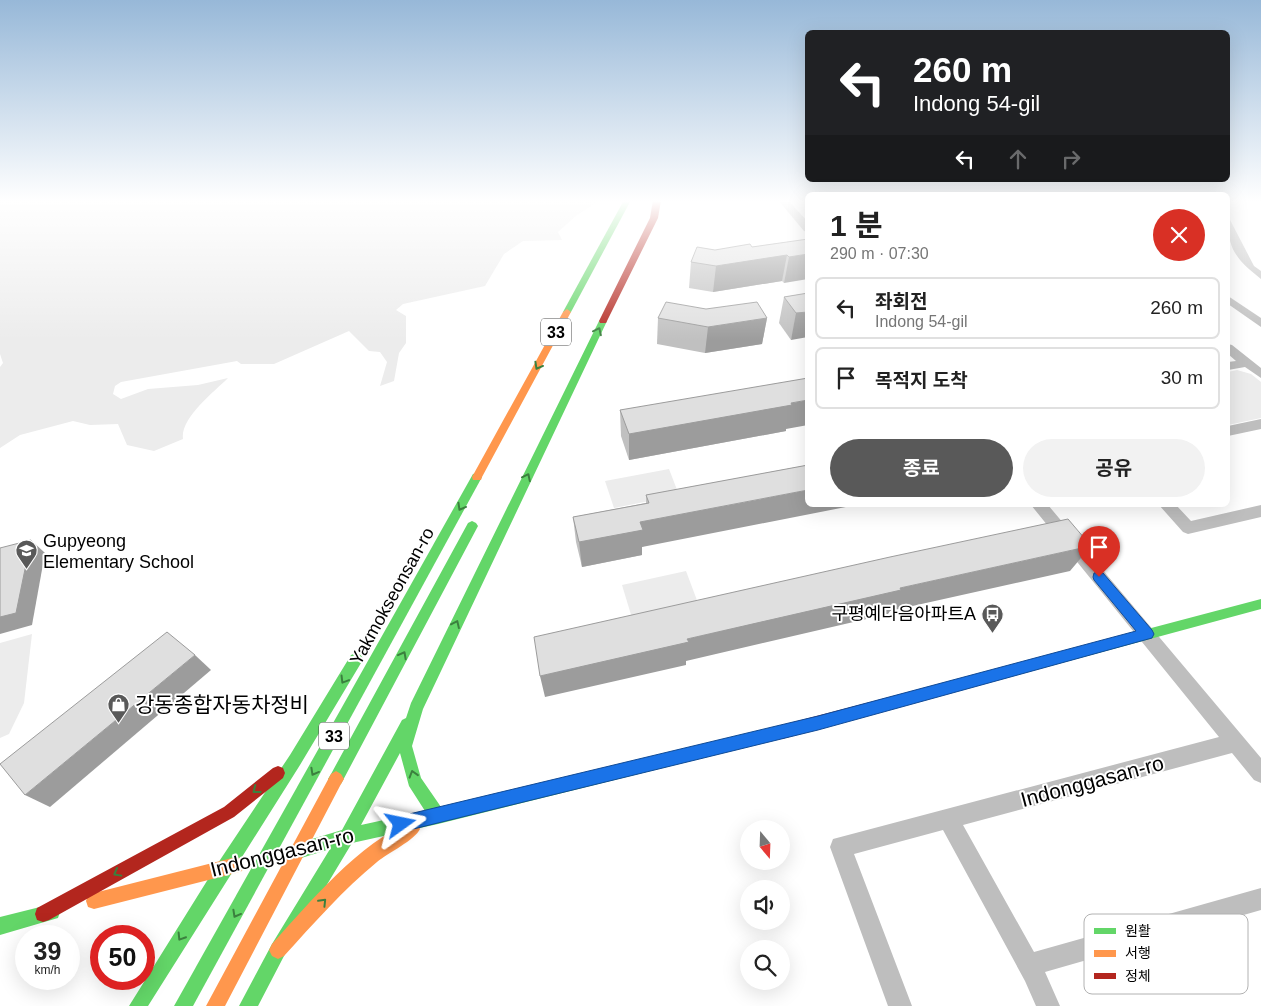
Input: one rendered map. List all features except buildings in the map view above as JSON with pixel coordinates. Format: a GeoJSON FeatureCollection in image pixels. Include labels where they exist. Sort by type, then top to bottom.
{"type":"FeatureCollection","features":[{"type":"Feature","properties":{"kind":"main road"},"geometry":{"type":"LineString","coordinates":[[575,274],[593,247]]}},
{"type":"Feature","properties":{"kind":"main road","name":"Yakmokseonsan-ro"},"geometry":{"type":"LineString","coordinates":[[183,1006],[484,465],[602,247]]}},
{"type":"Feature","properties":{"kind":"main road"},"geometry":{"type":"LineString","coordinates":[[248,1006],[278,950],[347,836],[416,708],[506,519],[640,247]]}},
{"type":"Feature","properties":{"kind":"main road","name":"Yakmokseonsan-ro"},"geometry":{"type":"LineString","coordinates":[[215,1006],[479,512]]}},
{"type":"Feature","properties":{"kind":"main road","name":"Indonggasan-ro"},"geometry":{"type":"LineString","coordinates":[[0,926],[226,866],[280,856],[347,836],[438,816],[818,723],[1261,604]]}},
{"type":"Feature","properties":{"kind":"main road"},"geometry":{"type":"LineString","coordinates":[[138,1006],[295,760],[362,648]]}},
{"type":"Feature","properties":{"kind":"main road"},"geometry":{"type":"LineString","coordinates":[[278,950],[345,879],[390,840],[438,816],[414,781],[405,746],[416,708]]}},
{"type":"Feature","properties":{"kind":"main road"},"geometry":{"type":"LineString","coordinates":[[43,914],[229,812],[295,760]]}},
{"type":"Feature","properties":{"kind":"street"},"geometry":{"type":"LineString","coordinates":[[1230,300],[1261,323]]}},
{"type":"Feature","properties":{"kind":"street"},"geometry":{"type":"LineString","coordinates":[[1230,312],[1242,309]]}},
{"type":"Feature","properties":{"kind":"street"},"geometry":{"type":"LineString","coordinates":[[1230,350],[1261,374]]}},
{"type":"Feature","properties":{"kind":"street"},"geometry":{"type":"LineString","coordinates":[[1230,366],[1246,363]]}},
{"type":"Feature","properties":{"kind":"street"},"geometry":{"type":"LineString","coordinates":[[1230,431],[1261,424]]}},
{"type":"Feature","properties":{"kind":"street"},"geometry":{"type":"LineString","coordinates":[[1041,507],[1261,773]]}},
{"type":"Feature","properties":{"kind":"street"},"geometry":{"type":"LineString","coordinates":[[1169,507],[1188,528],[1261,511]]}},
{"type":"Feature","properties":{"kind":"street","name":"Indonggasan-ro"},"geometry":{"type":"LineString","coordinates":[[900,1006],[841,847],[1236,742]]}},
{"type":"Feature","properties":{"kind":"street"},"geometry":{"type":"LineString","coordinates":[[948,819],[1029,965],[1048,1006]]}},
{"type":"Feature","properties":{"kind":"street"},"geometry":{"type":"LineString","coordinates":[[1208,914],[1261,899]]}},
{"type":"Feature","properties":{"kind":"street"},"geometry":{"type":"LineString","coordinates":[[1029,965],[1084,949]]}},
{"type":"Feature","properties":{"kind":"shaded area"},"geometry":{"type":"Polygon","coordinates":[[[0,247],[514,247],[504,254],[485,286],[403,304],[396,310],[406,316],[406,343],[399,353],[394,381],[380,386],[387,362],[380,352],[369,351],[349,331],[274,364],[241,364],[237,361],[121,382],[115,386],[113,394],[121,399],[148,389],[198,385],[228,378],[192,414],[183,431],[183,439],[154,451],[127,445],[118,424],[90,425],[73,421],[20,435],[0,448],[0,367],[3,363],[0,354],[0,247]]]}},
{"type":"Feature","properties":{"kind":"shaded area"},"geometry":{"type":"Polygon","coordinates":[[[1232,247],[1244,247],[1254,266],[1261,271],[1261,279],[1239,259],[1232,247]]]}},
{"type":"Feature","properties":{"kind":"shaded area"},"geometry":{"type":"Polygon","coordinates":[[[1237,370],[1251,374],[1261,382],[1261,418],[1230,425],[1230,372],[1237,370]]]}},
{"type":"Feature","properties":{"kind":"shaded area"},"geometry":{"type":"Polygon","coordinates":[[[669,469],[679,495],[614,508],[605,481],[669,469]]]}},
{"type":"Feature","properties":{"kind":"shaded area"},"geometry":{"type":"Polygon","coordinates":[[[686,571],[698,603],[632,618],[622,585],[686,571]]]}},
{"type":"Feature","properties":{"kind":"shaded area"},"geometry":{"type":"Polygon","coordinates":[[[32,634],[24,703],[9,734],[0,738],[0,643],[32,634]]]}},
{"type":"Feature","properties":{"kind":"traffic: fast"},"geometry":{"type":"LineString","coordinates":[[567,312],[602,247]]}},
{"type":"Feature","properties":{"kind":"traffic: fast"},"geometry":{"type":"LineString","coordinates":[[438,816],[414,781],[405,746],[416,708],[603,321]]}},
{"type":"Feature","properties":{"kind":"traffic: fast"},"geometry":{"type":"LineString","coordinates":[[183,1006],[477,477]]}},
{"type":"Feature","properties":{"kind":"traffic: fast"},"geometry":{"type":"LineString","coordinates":[[336,779],[472,526]]}},
{"type":"Feature","properties":{"kind":"traffic: fast"},"geometry":{"type":"LineString","coordinates":[[947,688],[1261,604]]}},
{"type":"Feature","properties":{"kind":"traffic: fast"},"geometry":{"type":"LineString","coordinates":[[226,866],[295,760],[356,659]]}},
{"type":"Feature","properties":{"kind":"traffic: fast"},"geometry":{"type":"LineString","coordinates":[[347,836],[407,725]]}},
{"type":"Feature","properties":{"kind":"traffic: fast"},"geometry":{"type":"LineString","coordinates":[[295,852],[347,836],[438,816],[782,732]]}},
{"type":"Feature","properties":{"kind":"traffic: fast"},"geometry":{"type":"LineString","coordinates":[[248,1006],[278,950],[347,836]]}},
{"type":"Feature","properties":{"kind":"traffic: fast"},"geometry":{"type":"LineString","coordinates":[[138,1006],[226,866]]}},
{"type":"Feature","properties":{"kind":"traffic: fast"},"geometry":{"type":"LineString","coordinates":[[0,926],[52,912]]}},
{"type":"Feature","properties":{"kind":"traffic: slow"},"geometry":{"type":"LineString","coordinates":[[477,477],[567,312]]}},
{"type":"Feature","properties":{"kind":"traffic: slow"},"geometry":{"type":"LineString","coordinates":[[215,1006],[336,779]]}},
{"type":"Feature","properties":{"kind":"traffic: slow"},"geometry":{"type":"LineString","coordinates":[[278,950],[340,884],[374,854],[412,829]]}},
{"type":"Feature","properties":{"kind":"traffic: slow"},"geometry":{"type":"LineString","coordinates":[[94,901],[236,865]]}},
{"type":"Feature","properties":{"kind":"traffic: jam"},"geometry":{"type":"LineString","coordinates":[[603,321],[640,247]]}},
{"type":"Feature","properties":{"kind":"traffic: jam"},"geometry":{"type":"LineString","coordinates":[[782,732],[947,688]]}},
{"type":"Feature","properties":{"kind":"traffic: jam"},"geometry":{"type":"LineString","coordinates":[[43,914],[229,812],[278,773]]}},
{"type":"Feature","properties":{"kind":"place","name":"Gupyeong Elementary School"},"geometry":{"type":"Point","coordinates":[27,570]}},
{"type":"Feature","properties":{"kind":"place","name":"구평예다음아파트A"},"geometry":{"type":"Point","coordinates":[992,633]}},
{"type":"Feature","properties":{"kind":"place","name":"강동종합자동차정비"},"geometry":{"type":"Point","coordinates":[119,723]}},
{"type":"Feature","properties":{"kind":"route"},"geometry":{"type":"LineString","coordinates":[[401,824],[818,723],[1147,634],[1099,577]]}}]}
